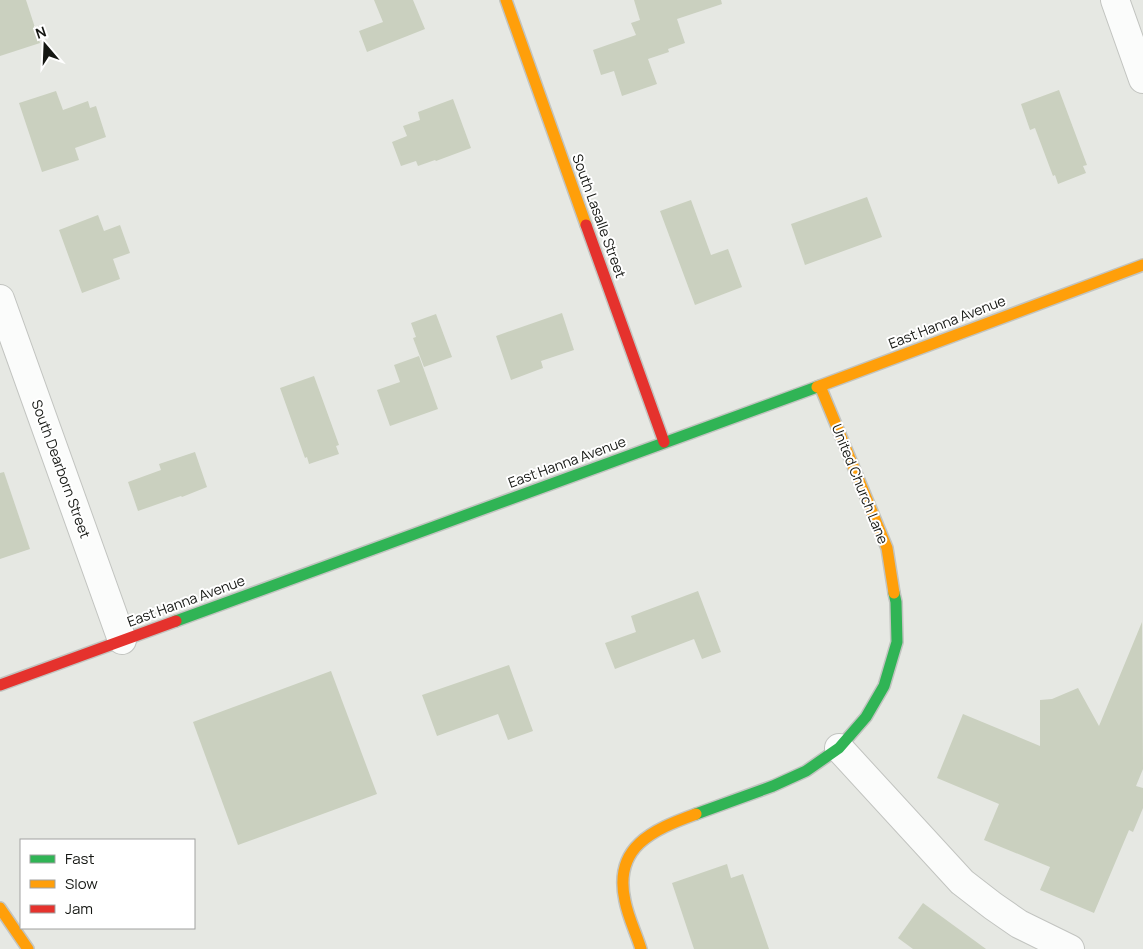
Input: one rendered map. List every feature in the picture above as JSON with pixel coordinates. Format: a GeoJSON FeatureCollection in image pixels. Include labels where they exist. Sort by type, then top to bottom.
{"type":"FeatureCollection","features":[{"type":"Feature","properties":{"kind":"main road","name":"South Lasalle Street"},"geometry":{"type":"LineString","coordinates":[[506,0],[664,442]]}},
{"type":"Feature","properties":{"kind":"main road","name":"East Hanna Avenue"},"geometry":{"type":"LineString","coordinates":[[0,685],[820,386],[1143,265]]}},
{"type":"Feature","properties":{"kind":"main road","name":"United Church Lane"},"geometry":{"type":"LineString","coordinates":[[641,949],[625,902],[622,879],[629,855],[643,839],[668,824],[773,786],[806,771],[840,748],[866,717],[884,686],[897,642],[896,602],[887,548],[820,386]]}},
{"type":"Feature","properties":{"kind":"main road"},"geometry":{"type":"LineString","coordinates":[[0,908],[28,949]]}},
{"type":"Feature","properties":{"kind":"street"},"geometry":{"type":"LineString","coordinates":[[1115,0],[1143,79]]}},
{"type":"Feature","properties":{"kind":"street","name":"South Dearborn Street"},"geometry":{"type":"LineString","coordinates":[[0,298],[122,640]]}},
{"type":"Feature","properties":{"kind":"street"},"geometry":{"type":"LineString","coordinates":[[840,748],[962,882],[992,906],[1019,924],[1070,949]]}},
{"type":"Feature","properties":{"kind":"building"},"geometry":{"type":"Polygon","coordinates":[[[0,0],[26,0],[40,43],[0,56],[0,0]]]}},
{"type":"Feature","properties":{"kind":"building"},"geometry":{"type":"Polygon","coordinates":[[[374,0],[413,0],[425,29],[367,52],[359,31],[383,22],[374,0]]]}},
{"type":"Feature","properties":{"kind":"building"},"geometry":{"type":"Polygon","coordinates":[[[634,0],[721,0],[722,4],[677,19],[685,43],[668,49],[669,52],[648,59],[657,84],[622,96],[614,71],[601,75],[593,50],[636,35],[631,23],[640,20],[634,0]]]}},
{"type":"Feature","properties":{"kind":"building"},"geometry":{"type":"Polygon","coordinates":[[[1059,90],[1087,165],[1083,166],[1086,173],[1058,184],[1055,175],[1053,176],[1035,128],[1030,130],[1021,104],[1059,90]]]}},
{"type":"Feature","properties":{"kind":"building"},"geometry":{"type":"Polygon","coordinates":[[[56,91],[63,110],[88,101],[90,108],[96,106],[106,137],[75,148],[79,160],[42,172],[19,103],[56,91]]]}},
{"type":"Feature","properties":{"kind":"building"},"geometry":{"type":"Polygon","coordinates":[[[453,99],[471,148],[418,166],[416,161],[401,166],[392,142],[407,136],[403,126],[420,120],[418,112],[453,99]]]}},
{"type":"Feature","properties":{"kind":"building"},"geometry":{"type":"Polygon","coordinates":[[[867,197],[882,237],[805,265],[791,224],[867,197]]]}},
{"type":"Feature","properties":{"kind":"building"},"geometry":{"type":"Polygon","coordinates":[[[691,200],[711,255],[728,249],[742,287],[695,305],[660,211],[691,200]]]}},
{"type":"Feature","properties":{"kind":"building"},"geometry":{"type":"Polygon","coordinates":[[[98,215],[104,231],[120,225],[130,253],[113,259],[120,279],[82,293],[59,230],[98,215]]]}},
{"type":"Feature","properties":{"kind":"building"},"geometry":{"type":"Polygon","coordinates":[[[562,313],[574,350],[541,361],[543,368],[511,380],[496,336],[562,313]]]}},
{"type":"Feature","properties":{"kind":"building"},"geometry":{"type":"Polygon","coordinates":[[[436,314],[452,357],[424,367],[413,338],[416,337],[411,323],[436,314]]]}},
{"type":"Feature","properties":{"kind":"building"},"geometry":{"type":"Polygon","coordinates":[[[419,356],[438,409],[390,426],[377,390],[400,382],[394,365],[419,356]]]}},
{"type":"Feature","properties":{"kind":"building"},"geometry":{"type":"Polygon","coordinates":[[[314,376],[339,445],[336,446],[339,454],[309,464],[307,457],[305,458],[280,388],[314,376]]]}},
{"type":"Feature","properties":{"kind":"building"},"geometry":{"type":"Polygon","coordinates":[[[195,452],[207,487],[138,511],[128,482],[161,470],[159,464],[195,452]]]}},
{"type":"Feature","properties":{"kind":"building"},"geometry":{"type":"Polygon","coordinates":[[[4,472],[30,549],[0,559],[0,473],[4,472]]]}},
{"type":"Feature","properties":{"kind":"building"},"geometry":{"type":"Polygon","coordinates":[[[698,591],[721,652],[702,659],[694,639],[615,669],[605,643],[636,632],[631,616],[698,591]]]}},
{"type":"Feature","properties":{"kind":"building"},"geometry":{"type":"Polygon","coordinates":[[[1142,622],[1143,769],[1136,786],[1143,788],[1143,808],[1133,832],[1129,830],[1094,913],[1040,890],[1050,867],[984,840],[999,804],[937,778],[963,714],[1040,746],[1040,700],[1052,699],[1078,688],[1099,726],[1142,622]]]}},
{"type":"Feature","properties":{"kind":"building"},"geometry":{"type":"Polygon","coordinates":[[[509,665],[533,731],[508,740],[498,714],[437,736],[422,695],[509,665]]]}},
{"type":"Feature","properties":{"kind":"building"},"geometry":{"type":"Polygon","coordinates":[[[331,671],[377,794],[238,845],[193,722],[331,671]]]}},
{"type":"Feature","properties":{"kind":"building"},"geometry":{"type":"Polygon","coordinates":[[[727,864],[731,878],[743,874],[769,949],[694,949],[672,883],[727,864]]]}},
{"type":"Feature","properties":{"kind":"building"},"geometry":{"type":"Polygon","coordinates":[[[923,903],[986,949],[913,949],[898,938],[923,903]]]}},
{"type":"Feature","properties":{"kind":"traffic: fast"},"geometry":{"type":"LineString","coordinates":[[176,621],[817,387]]}},
{"type":"Feature","properties":{"kind":"traffic: fast"},"geometry":{"type":"LineString","coordinates":[[696,814],[773,786],[806,771],[839,748],[866,717],[884,686],[897,642],[894,593]]}},
{"type":"Feature","properties":{"kind":"traffic: slow"},"geometry":{"type":"LineString","coordinates":[[506,0],[586,225]]}},
{"type":"Feature","properties":{"kind":"traffic: slow"},"geometry":{"type":"LineString","coordinates":[[817,387],[1143,265]]}},
{"type":"Feature","properties":{"kind":"traffic: slow"},"geometry":{"type":"LineString","coordinates":[[820,386],[887,548],[894,593]]}},
{"type":"Feature","properties":{"kind":"traffic: slow"},"geometry":{"type":"LineString","coordinates":[[641,949],[625,901],[623,882],[625,867],[631,854],[651,834],[696,814]]}},
{"type":"Feature","properties":{"kind":"traffic: slow"},"geometry":{"type":"LineString","coordinates":[[0,908],[28,949]]}},
{"type":"Feature","properties":{"kind":"traffic: jam"},"geometry":{"type":"LineString","coordinates":[[586,225],[664,442]]}},
{"type":"Feature","properties":{"kind":"traffic: jam"},"geometry":{"type":"LineString","coordinates":[[0,685],[176,621]]}}]}
